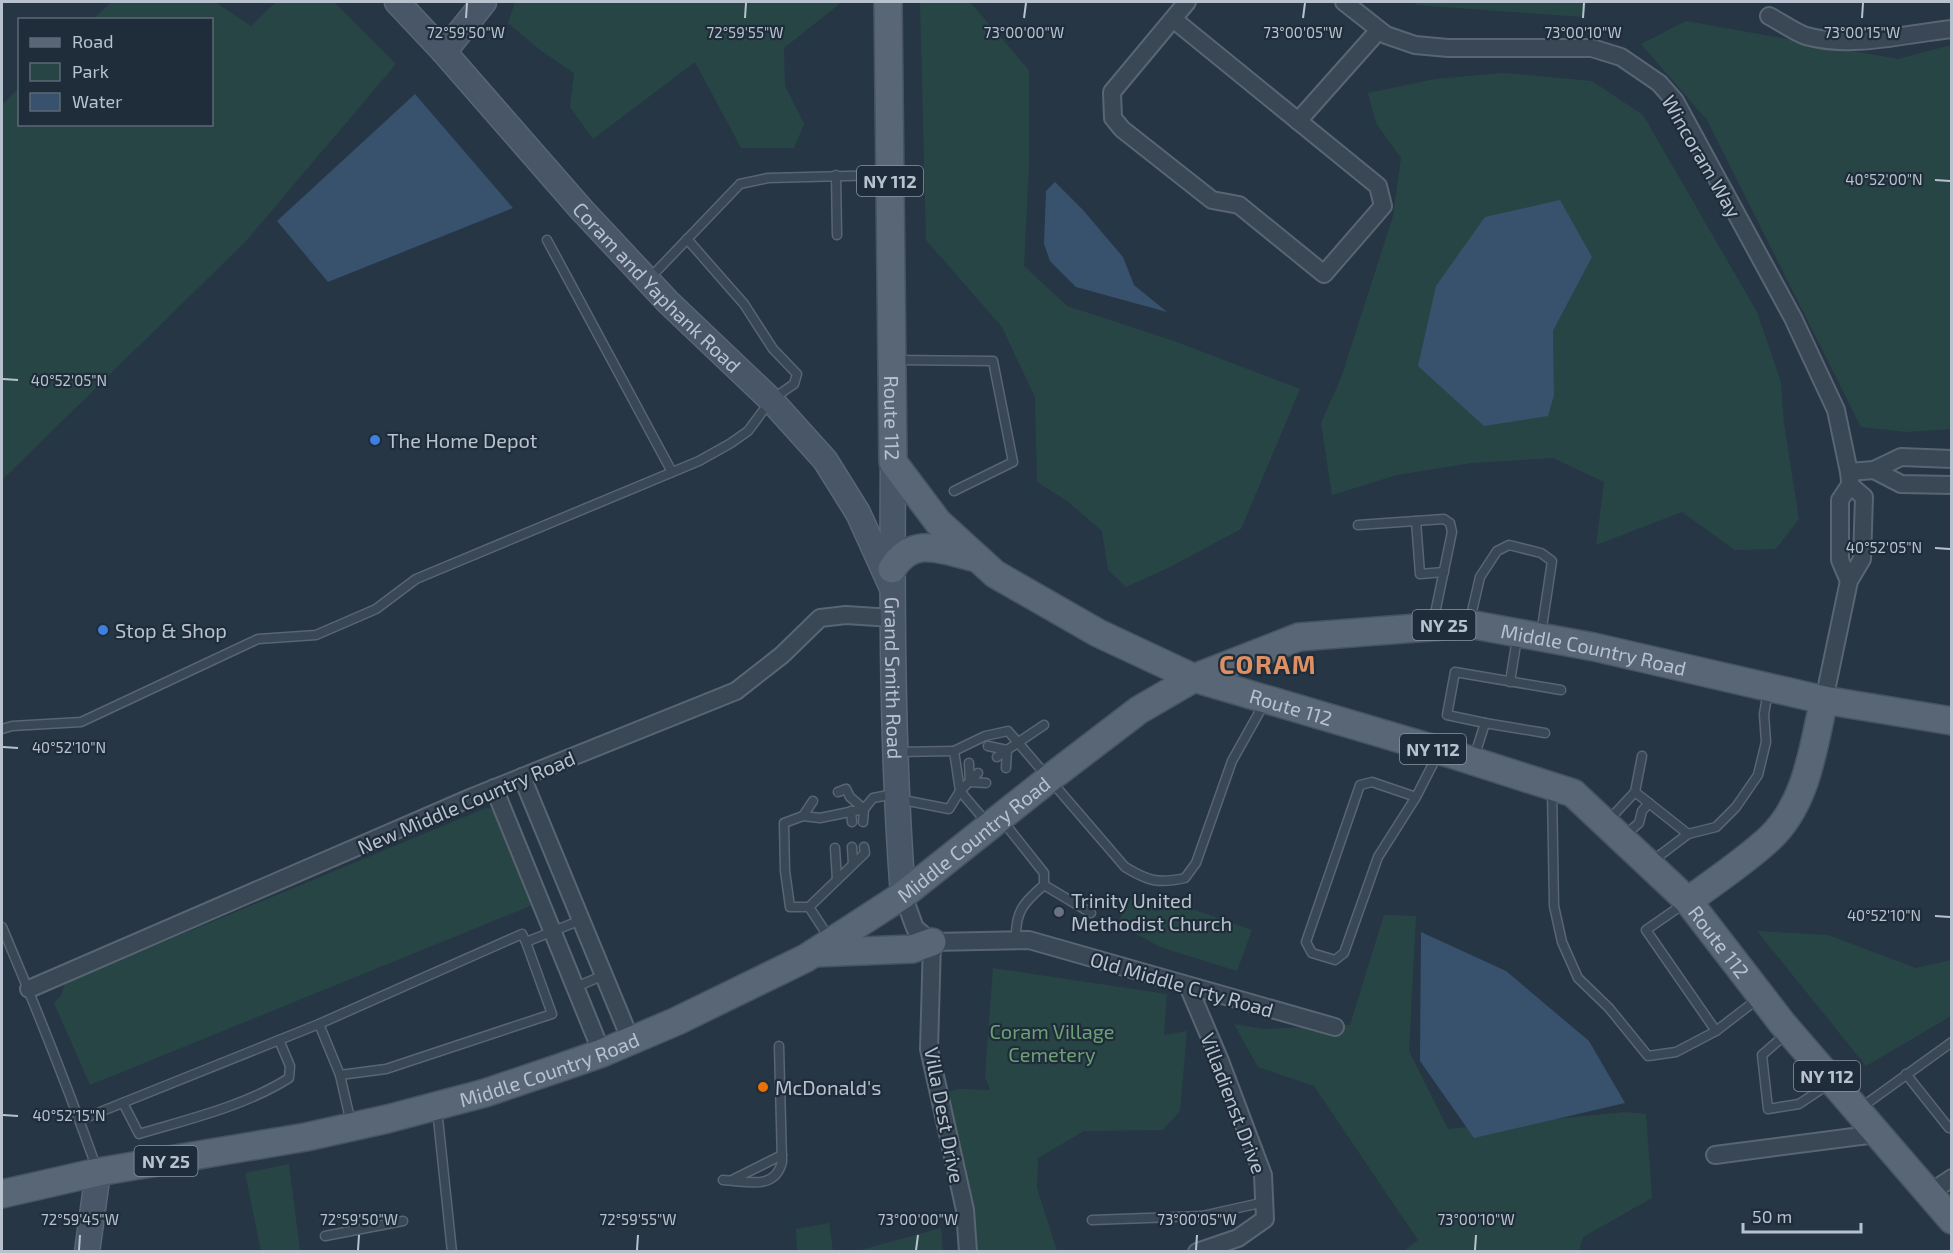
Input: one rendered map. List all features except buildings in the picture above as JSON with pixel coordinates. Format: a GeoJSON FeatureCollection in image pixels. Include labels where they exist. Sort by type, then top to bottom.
{"type":"FeatureCollection","features":[{"type":"Feature","properties":{"kind":"main road","name":"Coram and Yaphank Road"},"geometry":{"type":"LineString","coordinates":[[397,2],[444,52],[552,178],[647,280],[771,400],[830,468],[858,513],[892,579]]}},
{"type":"Feature","properties":{"kind":"main road"},"geometry":{"type":"LineString","coordinates":[[444,52],[484,2]]}},
{"type":"Feature","properties":{"kind":"main road","name":"Route 112"},"geometry":{"type":"LineString","coordinates":[[888,2],[893,462],[938,522],[995,574],[1098,633],[1194,678],[1473,761],[1573,794],[1688,901],[1789,1031],[1952,1220]]}},
{"type":"Feature","properties":{"kind":"main road","name":"Grand Smith Road"},"geometry":{"type":"LineString","coordinates":[[893,462],[892,618],[903,895]]}},
{"type":"Feature","properties":{"kind":"main road"},"geometry":{"type":"LineString","coordinates":[[892,579],[898,558],[915,548],[926,546],[978,558]]}},
{"type":"Feature","properties":{"kind":"main road","name":"Middle Country Road"},"geometry":{"type":"LineString","coordinates":[[2,1194],[98,1172],[306,1137],[351,1125],[387,1119],[492,1090],[631,1041],[677,1021],[822,947],[903,895],[1139,710],[1194,678],[1299,637],[1469,624],[1594,647],[1824,700],[1952,721]]}},
{"type":"Feature","properties":{"kind":"main road"},"geometry":{"type":"LineString","coordinates":[[1688,901],[1769,839],[1789,815],[1806,778],[1824,700]]}},
{"type":"Feature","properties":{"kind":"main road"},"geometry":{"type":"LineString","coordinates":[[822,947],[912,949],[932,942]]}},
{"type":"Feature","properties":{"kind":"main road"},"geometry":{"type":"LineString","coordinates":[[87,1251],[98,1172]]}},
{"type":"Feature","properties":{"kind":"street"},"geometry":{"type":"LineString","coordinates":[[1173,19],[1378,186],[1383,206],[1324,273],[1239,205],[1212,200],[1122,129],[1113,118],[1112,92],[1187,2]]}},
{"type":"Feature","properties":{"kind":"street","name":"Wincoram Way"},"geometry":{"type":"LineString","coordinates":[[1344,2],[1386,35],[1415,45],[1448,48],[1592,48],[1621,57],[1659,83],[1675,101],[1794,318],[1836,410],[1850,479],[1864,497],[1862,559],[1848,581],[1824,700]]}},
{"type":"Feature","properties":{"kind":"street"},"geometry":{"type":"LineString","coordinates":[[1769,16],[1805,36],[1839,41],[1870,40],[1952,29]]}},
{"type":"Feature","properties":{"kind":"street"},"geometry":{"type":"LineString","coordinates":[[1298,121],[1379,30]]}},
{"type":"Feature","properties":{"kind":"street"},"geometry":{"type":"LineString","coordinates":[[1850,479],[1901,457],[1952,459]]}},
{"type":"Feature","properties":{"kind":"street"},"geometry":{"type":"LineString","coordinates":[[1874,470],[1901,484],[1952,485]]}},
{"type":"Feature","properties":{"kind":"street","name":"Wincoram Way"},"geometry":{"type":"LineString","coordinates":[[1848,581],[1840,560],[1840,502],[1850,479]]}},
{"type":"Feature","properties":{"kind":"street","name":"New Middle Country Road"},"geometry":{"type":"LineString","coordinates":[[29,989],[494,788],[736,691],[782,655],[820,618],[846,615],[892,618]]}},
{"type":"Feature","properties":{"kind":"street"},"geometry":{"type":"LineString","coordinates":[[522,777],[631,1041]]}},
{"type":"Feature","properties":{"kind":"street"},"geometry":{"type":"LineString","coordinates":[[494,788],[602,1053]]}},
{"type":"Feature","properties":{"kind":"street"},"geometry":{"type":"LineString","coordinates":[[903,895],[915,928],[932,942]]}},
{"type":"Feature","properties":{"kind":"street","name":"Old Middle Crty Road"},"geometry":{"type":"LineString","coordinates":[[932,942],[1023,940],[1335,1027]]}},
{"type":"Feature","properties":{"kind":"street","name":"Villa Dest Drive"},"geometry":{"type":"LineString","coordinates":[[932,942],[929,1049],[965,1210],[968,1251]]}},
{"type":"Feature","properties":{"kind":"street","name":"Villadienst Drive"},"geometry":{"type":"LineString","coordinates":[[1188,986],[1220,1061],[1263,1175],[1265,1202],[1265,1219],[1238,1238],[1197,1251]]}},
{"type":"Feature","properties":{"kind":"street"},"geometry":{"type":"LineString","coordinates":[[1715,1155],[1876,1134]]}},
{"type":"Feature","properties":{"kind":"street"},"geometry":{"type":"LineString","coordinates":[[1928,1194],[1952,1178]]}},
{"type":"Feature","properties":{"kind":"lane"},"geometry":{"type":"LineString","coordinates":[[836,175],[837,235]]}},
{"type":"Feature","properties":{"kind":"lane"},"geometry":{"type":"LineString","coordinates":[[647,280],[740,184],[768,178],[890,175]]}},
{"type":"Feature","properties":{"kind":"lane"},"geometry":{"type":"LineString","coordinates":[[2,729],[12,726],[81,722],[258,639],[316,635],[376,609],[416,579],[699,461],[740,437],[758,420],[771,400],[794,384],[797,374],[773,349],[744,303],[687,239]]}},
{"type":"Feature","properties":{"kind":"lane"},"geometry":{"type":"LineString","coordinates":[[547,240],[672,472]]}},
{"type":"Feature","properties":{"kind":"lane"},"geometry":{"type":"LineString","coordinates":[[891,360],[993,361],[1012,462],[954,491]]}},
{"type":"Feature","properties":{"kind":"lane"},"geometry":{"type":"LineString","coordinates":[[1358,525],[1444,519],[1450,523],[1452,532],[1433,626]]}},
{"type":"Feature","properties":{"kind":"lane"},"geometry":{"type":"LineString","coordinates":[[1416,521],[1420,574],[1444,572]]}},
{"type":"Feature","properties":{"kind":"lane"},"geometry":{"type":"LineString","coordinates":[[1469,624],[1480,577],[1497,550],[1509,545],[1541,553],[1552,561],[1529,635],[1510,682]]}},
{"type":"Feature","properties":{"kind":"lane"},"geometry":{"type":"LineString","coordinates":[[1545,733],[1447,715],[1455,672],[1562,690]]}},
{"type":"Feature","properties":{"kind":"lane"},"geometry":{"type":"LineString","coordinates":[[1649,864],[1688,834],[1716,827],[1736,807],[1758,775],[1766,742],[1764,714],[1769,687]]}},
{"type":"Feature","properties":{"kind":"lane"},"geometry":{"type":"LineString","coordinates":[[896,752],[954,751],[985,736],[1008,731],[1125,867],[1144,879],[1166,882],[1185,878],[1196,863],[1232,761],[1266,699]]}},
{"type":"Feature","properties":{"kind":"lane"},"geometry":{"type":"LineString","coordinates":[[1473,761],[1485,723]]}},
{"type":"Feature","properties":{"kind":"lane"},"geometry":{"type":"LineString","coordinates":[[997,757],[1044,725]]}},
{"type":"Feature","properties":{"kind":"lane"},"geometry":{"type":"LineString","coordinates":[[988,746],[1007,750]]}},
{"type":"Feature","properties":{"kind":"lane"},"geometry":{"type":"LineString","coordinates":[[1006,768],[1007,750]]}},
{"type":"Feature","properties":{"kind":"lane"},"geometry":{"type":"LineString","coordinates":[[954,751],[960,791],[995,821],[1044,873],[1044,885],[1028,900],[1018,915],[1016,925],[1023,940]]}},
{"type":"Feature","properties":{"kind":"lane"},"geometry":{"type":"LineString","coordinates":[[1416,797],[1372,782],[1360,785],[1306,942],[1312,953],[1335,960],[1344,953],[1378,857],[1416,797],[1439,751]]}},
{"type":"Feature","properties":{"kind":"lane"},"geometry":{"type":"LineString","coordinates":[[1613,831],[1635,792],[1642,756]]}},
{"type":"Feature","properties":{"kind":"lane"},"geometry":{"type":"LineString","coordinates":[[969,763],[970,782]]}},
{"type":"Feature","properties":{"kind":"lane"},"geometry":{"type":"LineString","coordinates":[[863,822],[864,809],[873,798],[898,796],[949,809],[960,791],[978,773]]}},
{"type":"Feature","properties":{"kind":"lane"},"geometry":{"type":"LineString","coordinates":[[970,782],[986,783]]}},
{"type":"Feature","properties":{"kind":"lane"},"geometry":{"type":"LineString","coordinates":[[1552,787],[1554,906],[1562,942],[1578,978],[1609,1008],[1648,1056],[1676,1052],[1716,1031],[1762,996]]}},
{"type":"Feature","properties":{"kind":"lane"},"geometry":{"type":"LineString","coordinates":[[1635,792],[1688,834]]}},
{"type":"Feature","properties":{"kind":"lane"},"geometry":{"type":"LineString","coordinates":[[843,797],[864,809]]}},
{"type":"Feature","properties":{"kind":"lane"},"geometry":{"type":"LineString","coordinates":[[803,816],[813,801]]}},
{"type":"Feature","properties":{"kind":"lane"},"geometry":{"type":"LineString","coordinates":[[1613,831],[1639,823],[1642,811],[1649,803]]}},
{"type":"Feature","properties":{"kind":"lane"},"geometry":{"type":"LineString","coordinates":[[803,816],[820,818],[864,809]]}},
{"type":"Feature","properties":{"kind":"lane"},"geometry":{"type":"LineString","coordinates":[[817,810],[784,824],[785,872],[790,907],[809,907],[865,852],[864,847]]}},
{"type":"Feature","properties":{"kind":"lane"},"geometry":{"type":"LineString","coordinates":[[851,811],[852,822]]}},
{"type":"Feature","properties":{"kind":"lane"},"geometry":{"type":"LineString","coordinates":[[852,847],[853,864]]}},
{"type":"Feature","properties":{"kind":"lane"},"geometry":{"type":"LineString","coordinates":[[835,848],[837,880]]}},
{"type":"Feature","properties":{"kind":"lane"},"geometry":{"type":"LineString","coordinates":[[1044,885],[1091,913]]}},
{"type":"Feature","properties":{"kind":"lane"},"geometry":{"type":"LineString","coordinates":[[1688,901],[1646,930],[1716,1031]]}},
{"type":"Feature","properties":{"kind":"lane"},"geometry":{"type":"LineString","coordinates":[[809,907],[822,947]]}},
{"type":"Feature","properties":{"kind":"lane"},"geometry":{"type":"LineString","coordinates":[[526,942],[581,920]]}},
{"type":"Feature","properties":{"kind":"lane"},"geometry":{"type":"LineString","coordinates":[[2,927],[29,989],[98,1172]]}},
{"type":"Feature","properties":{"kind":"lane"},"geometry":{"type":"LineString","coordinates":[[80,1120],[319,1024],[522,934],[552,1014],[386,1069],[340,1075]]}},
{"type":"Feature","properties":{"kind":"lane"},"geometry":{"type":"LineString","coordinates":[[576,987],[604,975]]}},
{"type":"Feature","properties":{"kind":"lane"},"geometry":{"type":"LineString","coordinates":[[319,1024],[340,1075],[351,1125]]}},
{"type":"Feature","properties":{"kind":"lane"},"geometry":{"type":"LineString","coordinates":[[1789,1031],[1762,1055],[1768,1109],[1798,1104],[1832,1082]]}},
{"type":"Feature","properties":{"kind":"lane"},"geometry":{"type":"LineString","coordinates":[[123,1102],[140,1134],[203,1115],[273,1088],[289,1078],[290,1066],[279,1040]]}},
{"type":"Feature","properties":{"kind":"lane"},"geometry":{"type":"LineString","coordinates":[[1856,1111],[1952,1042]]}},
{"type":"Feature","properties":{"kind":"lane"},"geometry":{"type":"LineString","coordinates":[[779,1046],[782,1155],[780,1171],[773,1179],[763,1183],[728,1180],[782,1155]]}},
{"type":"Feature","properties":{"kind":"lane"},"geometry":{"type":"LineString","coordinates":[[1906,1074],[1949,1128],[1952,1127]]}},
{"type":"Feature","properties":{"kind":"lane"},"geometry":{"type":"LineString","coordinates":[[437,1106],[452,1251]]}},
{"type":"Feature","properties":{"kind":"lane"},"geometry":{"type":"LineString","coordinates":[[1092,1220],[1203,1216],[1265,1202]]}},
{"type":"Feature","properties":{"kind":"lane"},"geometry":{"type":"LineString","coordinates":[[325,1236],[403,1221]]}},
{"type":"Feature","properties":{"kind":"green space"},"geometry":{"type":"Polygon","coordinates":[[[112,2],[215,2],[251,26],[276,2],[334,2],[396,64],[245,242],[2,480],[2,105],[18,89],[18,126],[213,126],[213,18],[94,18],[112,2]]]}},
{"type":"Feature","properties":{"kind":"green space"},"geometry":{"type":"Polygon","coordinates":[[[515,2],[842,2],[784,48],[785,86],[804,124],[794,148],[741,148],[695,62],[593,139],[570,107],[574,73],[540,50],[508,23],[515,2]]]}},
{"type":"Feature","properties":{"kind":"green space"},"geometry":{"type":"Polygon","coordinates":[[[920,2],[970,2],[1029,70],[1029,165],[1024,266],[1067,306],[1174,341],[1300,389],[1241,529],[1168,568],[1126,587],[1108,570],[1102,531],[1067,501],[1037,482],[1035,397],[1002,327],[926,240],[920,2]]]}},
{"type":"Feature","properties":{"kind":"green space"},"geometry":{"type":"Polygon","coordinates":[[[1417,2],[1587,2],[1583,17],[1415,5],[1417,2]]]}},
{"type":"Feature","properties":{"kind":"green space"},"geometry":{"type":"Polygon","coordinates":[[[1686,21],[1898,59],[1951,45],[1951,429],[1906,432],[1861,427],[1707,120],[1641,44],[1686,21]]]}},
{"type":"Feature","properties":{"kind":"green space"},"geometry":{"type":"Polygon","coordinates":[[[1504,73],[1592,81],[1643,115],[1757,312],[1781,382],[1784,424],[1799,519],[1776,549],[1735,550],[1682,512],[1596,545],[1604,482],[1553,458],[1471,463],[1397,475],[1332,495],[1321,423],[1341,378],[1393,216],[1401,158],[1376,123],[1368,93],[1435,79],[1504,73]],[[1592,257],[1419,366],[1554,395],[1553,331],[1592,257]]]}},
{"type":"Feature","properties":{"kind":"green space"},"geometry":{"type":"Polygon","coordinates":[[[486,808],[495,809],[535,904],[90,1085],[54,1003],[61,996],[65,983],[486,808]]]}},
{"type":"Feature","properties":{"kind":"green space"},"geometry":{"type":"Polygon","coordinates":[[[1128,899],[1195,910],[1252,930],[1237,971],[1160,947],[1118,924],[1128,899]]]}},
{"type":"Feature","properties":{"kind":"green space"},"geometry":{"type":"Polygon","coordinates":[[[1384,915],[1416,916],[1409,1051],[1448,1129],[1626,1112],[1646,1114],[1652,1198],[1583,1237],[1579,1251],[1404,1251],[1418,1240],[1314,1086],[1258,1067],[1234,1024],[1264,1029],[1350,1025],[1384,915]]]}},
{"type":"Feature","properties":{"kind":"green space"},"geometry":{"type":"Polygon","coordinates":[[[1757,931],[1828,935],[1916,968],[1951,960],[1951,1016],[1866,1066],[1757,931]]]}},
{"type":"Feature","properties":{"kind":"green space","name":"Coram Village Cemetery"},"geometry":{"type":"Polygon","coordinates":[[[993,968],[1167,994],[1164,1035],[1187,1031],[1180,1111],[1163,1130],[1084,1131],[1038,1158],[1037,1188],[1057,1251],[976,1251],[973,1206],[946,1092],[960,1089],[990,1090],[985,1077],[993,968]]]}},
{"type":"Feature","properties":{"kind":"green space"},"geometry":{"type":"Polygon","coordinates":[[[289,1164],[300,1251],[261,1251],[245,1173],[289,1164]]]}},
{"type":"Feature","properties":{"kind":"green space"},"geometry":{"type":"Polygon","coordinates":[[[829,1223],[833,1251],[797,1251],[796,1229],[829,1223]]]}},
{"type":"Feature","properties":{"kind":"green space"},"geometry":{"type":"Polygon","coordinates":[[[941,1228],[943,1251],[857,1251],[941,1228]]]}},
{"type":"Feature","properties":{"kind":"water"},"geometry":{"type":"Polygon","coordinates":[[[415,94],[513,208],[328,282],[277,221],[415,94]]]}},
{"type":"Feature","properties":{"kind":"water"},"geometry":{"type":"Polygon","coordinates":[[[1055,182],[1083,210],[1123,257],[1134,285],[1167,312],[1076,287],[1050,261],[1044,244],[1046,191],[1055,182]]]}},
{"type":"Feature","properties":{"kind":"water"},"geometry":{"type":"Polygon","coordinates":[[[1560,200],[1592,257],[1553,331],[1554,395],[1548,416],[1484,426],[1418,366],[1436,286],[1485,217],[1560,200]]]}},
{"type":"Feature","properties":{"kind":"water"},"geometry":{"type":"Polygon","coordinates":[[[1421,932],[1506,971],[1589,1041],[1625,1103],[1474,1138],[1420,1061],[1421,932]]]}},
{"type":"Feature","properties":{"kind":"place","name":"The Home Depot"},"geometry":{"type":"Point","coordinates":[375,440]}},
{"type":"Feature","properties":{"kind":"place","name":"Stop & Shop"},"geometry":{"type":"Point","coordinates":[103,630]}},
{"type":"Feature","properties":{"kind":"place","name":"Trinity United Methodist Church"},"geometry":{"type":"Point","coordinates":[1059,912]}},
{"type":"Feature","properties":{"kind":"place","name":"McDonald's"},"geometry":{"type":"Point","coordinates":[763,1087]}},
{"type":"Feature","properties":{"kind":"district","name":"CORAM"},"geometry":{"type":"Point","coordinates":[1268,663]}}]}
